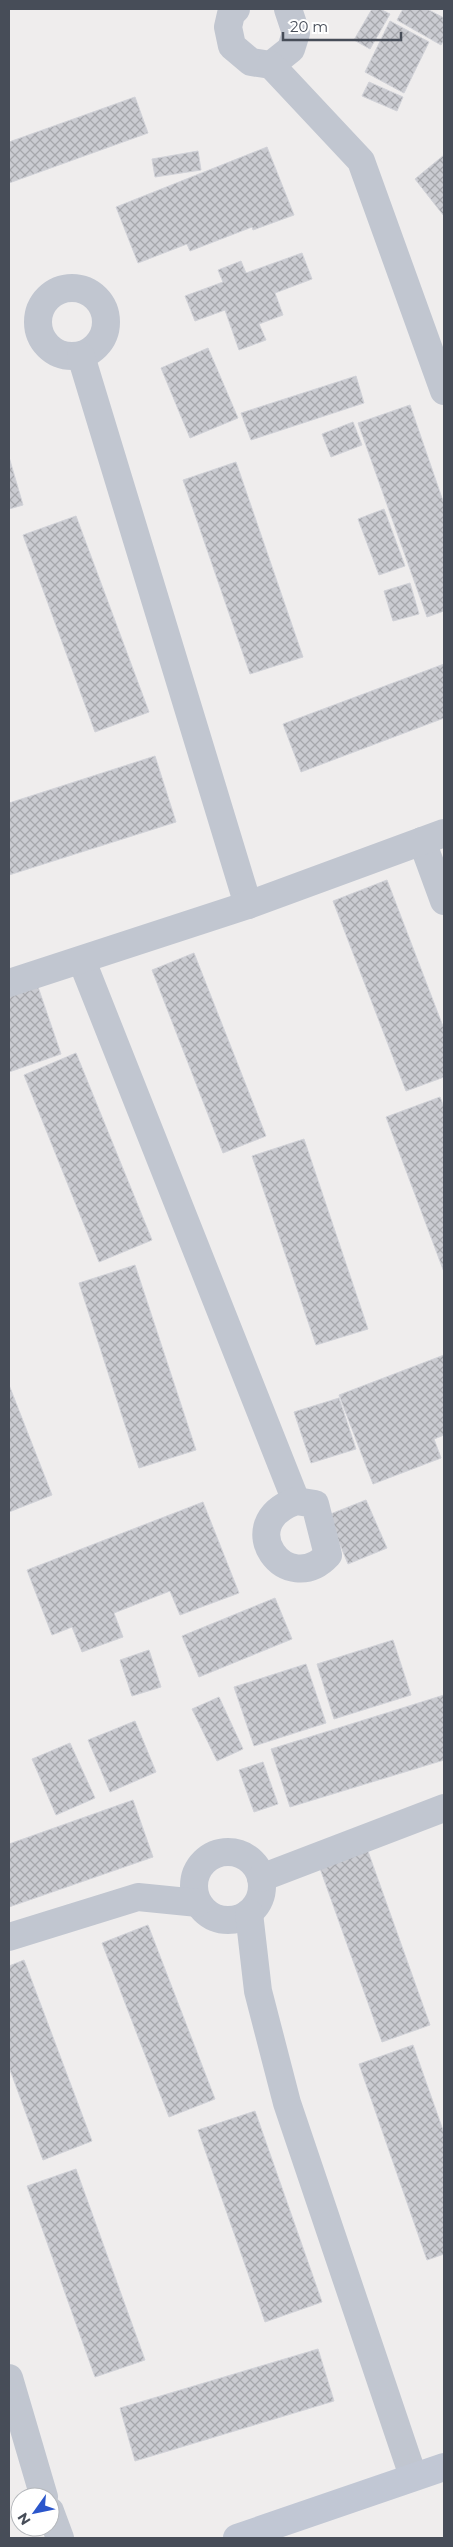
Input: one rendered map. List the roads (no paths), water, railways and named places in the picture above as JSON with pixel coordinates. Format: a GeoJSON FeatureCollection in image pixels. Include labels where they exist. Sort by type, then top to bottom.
{"type":"FeatureCollection","features":[{"type":"Feature","properties":{"kind":"street"},"geometry":{"type":"LineString","coordinates":[[236,9],[231,14],[228,27],[232,46],[251,62],[272,65],[361,161],[444,391]]}},
{"type":"Feature","properties":{"kind":"street"},"geometry":{"type":"LineString","coordinates":[[272,65],[291,49],[296,32],[295,10]]}},
{"type":"Feature","properties":{"kind":"street"},"geometry":{"type":"LineString","coordinates":[[81,356],[248,905]]}},
{"type":"Feature","properties":{"kind":"street"},"geometry":{"type":"LineString","coordinates":[[9,983],[82,961],[248,905],[433,837],[444,901]]}},
{"type":"Feature","properties":{"kind":"street"},"geometry":{"type":"LineString","coordinates":[[82,961],[296,1501]]}},
{"type":"Feature","properties":{"kind":"street"},"geometry":{"type":"LineString","coordinates":[[261,1878],[444,1808]]}},
{"type":"Feature","properties":{"kind":"street"},"geometry":{"type":"LineString","coordinates":[[232,1853],[249,1859],[257,1868],[261,1878],[261,1898],[249,1914],[239,1919],[216,1919],[198,1903],[194,1892],[194,1880],[198,1869],[215,1854],[232,1853]]}},
{"type":"Feature","properties":{"kind":"street"},"geometry":{"type":"LineString","coordinates":[[9,1937],[138,1897],[198,1903]]}},
{"type":"Feature","properties":{"kind":"street"},"geometry":{"type":"LineString","coordinates":[[249,1914],[258,1991],[287,2103],[413,2476]]}},
{"type":"Feature","properties":{"kind":"street"},"geometry":{"type":"LineString","coordinates":[[9,2378],[41,2487]]}},
{"type":"Feature","properties":{"kind":"street"},"geometry":{"type":"LineString","coordinates":[[237,2538],[413,2476],[444,2467]]}}]}
